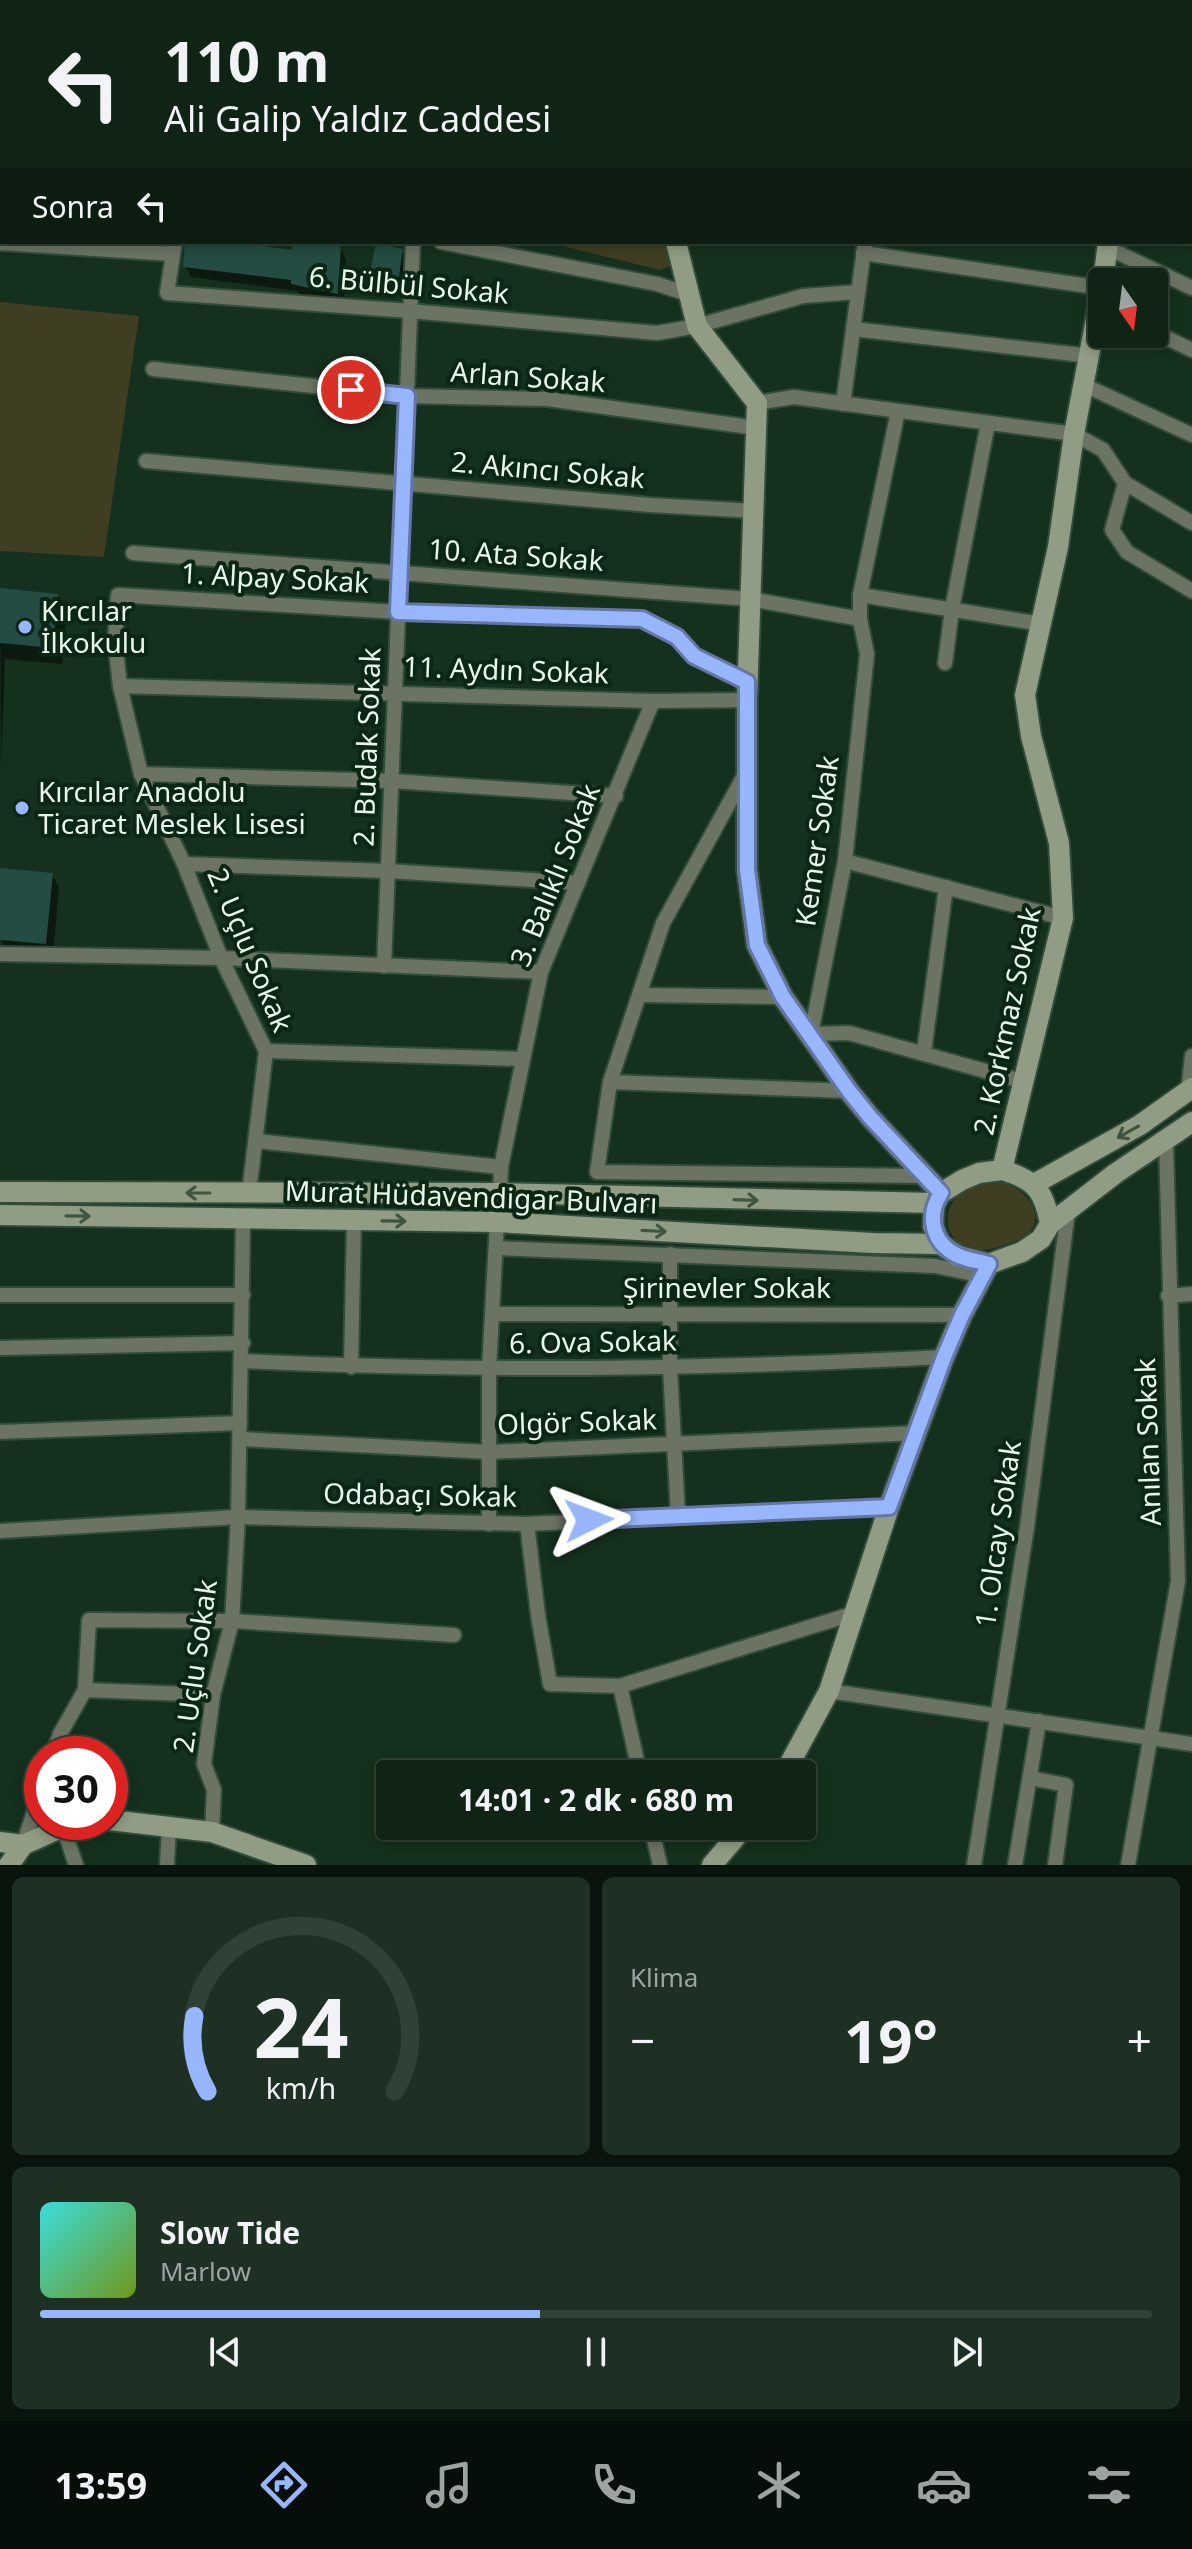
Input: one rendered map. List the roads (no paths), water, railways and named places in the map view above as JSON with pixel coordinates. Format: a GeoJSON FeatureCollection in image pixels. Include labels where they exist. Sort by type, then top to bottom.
{"type":"FeatureCollection","features":[{"type":"Feature","properties":{"kind":"main road"},"geometry":{"type":"LineString","coordinates":[[677,244],[697,326],[757,403],[747,691],[747,870],[757,945],[783,997],[849,1091],[923,1176],[938,1198],[933,1226],[940,1244],[986,1270]]}},
{"type":"Feature","properties":{"kind":"main road"},"geometry":{"type":"LineString","coordinates":[[1105,268],[1108,245]]}},
{"type":"Feature","properties":{"kind":"main road"},"geometry":{"type":"LineString","coordinates":[[1042,624],[1058,547],[1074,434],[1092,348]]}},
{"type":"Feature","properties":{"kind":"main road","name":"2. Korkmaz Sokak"},"geometry":{"type":"LineString","coordinates":[[1002,1170],[1063,918],[1059,843],[1031,736],[1025,695],[1042,624]]}},
{"type":"Feature","properties":{"kind":"main road"},"geometry":{"type":"LineString","coordinates":[[1034,1184],[1140,1125],[1190,1090]]}},
{"type":"Feature","properties":{"kind":"main road"},"geometry":{"type":"LineString","coordinates":[[792,1760],[829,1691],[889,1507],[944,1357],[986,1270],[1041,1239],[1050,1224],[1116,1173],[1192,1122]]}},
{"type":"Feature","properties":{"kind":"main road"},"geometry":{"type":"LineString","coordinates":[[938,1198],[971,1176],[1002,1170],[1034,1184],[1046,1201],[1050,1224]]}},
{"type":"Feature","properties":{"kind":"main road","name":"Murat Hüdavendigar Bulvarı"},"geometry":{"type":"LineString","coordinates":[[0,1192],[938,1198]]}},
{"type":"Feature","properties":{"kind":"main road","name":"Murat Hüdavendigar Bulvarı"},"geometry":{"type":"LineString","coordinates":[[0,1215],[497,1222],[940,1244]]}},
{"type":"Feature","properties":{"kind":"main road"},"geometry":{"type":"LineString","coordinates":[[128,1822],[212,1832],[276,1860],[306,1865]]}},
{"type":"Feature","properties":{"kind":"main road"},"geometry":{"type":"LineString","coordinates":[[9,1865],[23,1845],[34,1840]]}},
{"type":"Feature","properties":{"kind":"main road"},"geometry":{"type":"LineString","coordinates":[[712,1865],[733,1840]]}},
{"type":"Feature","properties":{"kind":"main road"},"geometry":{"type":"LineString","coordinates":[[0,1842],[23,1845]]}},
{"type":"Feature","properties":{"kind":"street"},"geometry":{"type":"LineString","coordinates":[[55,244],[174,248]]}},
{"type":"Feature","properties":{"kind":"street","name":"2. Budak Sokak"},"geometry":{"type":"LineString","coordinates":[[384,966],[413,244]]}},
{"type":"Feature","properties":{"kind":"street"},"geometry":{"type":"LineString","coordinates":[[465,244],[657,284],[688,294]]}},
{"type":"Feature","properties":{"kind":"street"},"geometry":{"type":"LineString","coordinates":[[1108,245],[1192,288]]}},
{"type":"Feature","properties":{"kind":"street","name":"6. Bülbül Sokak"},"geometry":{"type":"LineString","coordinates":[[174,248],[167,293],[657,333],[697,326],[803,296],[858,292]]}},
{"type":"Feature","properties":{"kind":"street"},"geometry":{"type":"LineString","coordinates":[[843,404],[864,248],[1088,292]]}},
{"type":"Feature","properties":{"kind":"street"},"geometry":{"type":"LineString","coordinates":[[853,329],[1091,356]]}},
{"type":"Feature","properties":{"kind":"street"},"geometry":{"type":"LineString","coordinates":[[1168,339],[1192,350]]}},
{"type":"Feature","properties":{"kind":"street","name":"Arlan Sokak"},"geometry":{"type":"LineString","coordinates":[[153,369],[407,396],[547,399],[757,428]]}},
{"type":"Feature","properties":{"kind":"street"},"geometry":{"type":"LineString","coordinates":[[1084,385],[1192,435]]}},
{"type":"Feature","properties":{"kind":"street"},"geometry":{"type":"LineString","coordinates":[[757,403],[794,397],[1074,434],[1103,450],[1125,483],[1192,523]]}},
{"type":"Feature","properties":{"kind":"street","name":"Kemer Sokak"},"geometry":{"type":"LineString","coordinates":[[811,1034],[845,861],[867,654],[860,619],[860,595],[898,411]]}},
{"type":"Feature","properties":{"kind":"street"},"geometry":{"type":"LineString","coordinates":[[945,663],[952,609],[988,423]]}},
{"type":"Feature","properties":{"kind":"street","name":"2. Akıncı Sokak"},"geometry":{"type":"LineString","coordinates":[[146,461],[755,511]]}},
{"type":"Feature","properties":{"kind":"street"},"geometry":{"type":"LineString","coordinates":[[1125,483],[1112,530],[1127,552],[1192,591]]}},
{"type":"Feature","properties":{"kind":"street","name":"10. Ata Sokak"},"geometry":{"type":"LineString","coordinates":[[133,553],[750,599],[860,619]]}},
{"type":"Feature","properties":{"kind":"street","name":"1. Alpay Sokak"},"geometry":{"type":"LineString","coordinates":[[118,595],[398,612],[642,619],[677,637],[694,656],[747,691]]}},
{"type":"Feature","properties":{"kind":"street","name":"2. Uçlu Sokak"},"geometry":{"type":"LineString","coordinates":[[118,595],[115,640],[120,686],[141,774],[184,864],[221,958],[266,1051],[249,1193]]}},
{"type":"Feature","properties":{"kind":"street"},"geometry":{"type":"LineString","coordinates":[[860,595],[1042,624]]}},
{"type":"Feature","properties":{"kind":"street","name":"11. Aydın Sokak"},"geometry":{"type":"LineString","coordinates":[[120,686],[653,701],[747,691]]}},
{"type":"Feature","properties":{"kind":"street","name":"3. Balıklı Sokak"},"geometry":{"type":"LineString","coordinates":[[500,1193],[501,1167],[541,972],[653,701]]}},
{"type":"Feature","properties":{"kind":"street"},"geometry":{"type":"LineString","coordinates":[[747,770],[663,923],[610,1082],[597,1172],[923,1176]]}},
{"type":"Feature","properties":{"kind":"street"},"geometry":{"type":"LineString","coordinates":[[141,774],[392,781],[616,796]]}},
{"type":"Feature","properties":{"kind":"street"},"geometry":{"type":"LineString","coordinates":[[845,861],[1063,918]]}},
{"type":"Feature","properties":{"kind":"street"},"geometry":{"type":"LineString","coordinates":[[184,864],[388,871],[578,883]]}},
{"type":"Feature","properties":{"kind":"street"},"geometry":{"type":"LineString","coordinates":[[924,1052],[946,887]]}},
{"type":"Feature","properties":{"kind":"street"},"geometry":{"type":"LineString","coordinates":[[0,954],[221,958],[541,972]]}},
{"type":"Feature","properties":{"kind":"street"},"geometry":{"type":"LineString","coordinates":[[640,995],[783,997]]}},
{"type":"Feature","properties":{"kind":"street"},"geometry":{"type":"LineString","coordinates":[[811,1034],[849,1033],[1025,1082]]}},
{"type":"Feature","properties":{"kind":"street"},"geometry":{"type":"LineString","coordinates":[[266,1051],[522,1059]]}},
{"type":"Feature","properties":{"kind":"street"},"geometry":{"type":"LineString","coordinates":[[1190,1090],[1192,1056]]}},
{"type":"Feature","properties":{"kind":"street"},"geometry":{"type":"LineString","coordinates":[[610,1082],[849,1091]]}},
{"type":"Feature","properties":{"kind":"street"},"geometry":{"type":"LineString","coordinates":[[256,1141],[501,1167]]}},
{"type":"Feature","properties":{"kind":"street","name":"Anılan Sokak"},"geometry":{"type":"LineString","coordinates":[[1128,1865],[1151,1737],[1185,1580],[1168,1296],[1166,1142]]}},
{"type":"Feature","properties":{"kind":"street","name":"1. Olcay Sokak"},"geometry":{"type":"LineString","coordinates":[[974,1865],[1027,1527],[1068,1211]]}},
{"type":"Feature","properties":{"kind":"street","name":"2. Uçlu Sokak"},"geometry":{"type":"LineString","coordinates":[[212,1832],[214,1790],[204,1764],[213,1695],[232,1621],[243,1343],[243,1219]]}},
{"type":"Feature","properties":{"kind":"street"},"geometry":{"type":"LineString","coordinates":[[351,1367],[354,1220]]}},
{"type":"Feature","properties":{"kind":"street"},"geometry":{"type":"LineString","coordinates":[[489,1524],[489,1369],[497,1222]]}},
{"type":"Feature","properties":{"kind":"street"},"geometry":{"type":"LineString","coordinates":[[496,1248],[986,1270]]}},
{"type":"Feature","properties":{"kind":"street"},"geometry":{"type":"LineString","coordinates":[[670,1254],[668,1314],[678,1515]]}},
{"type":"Feature","properties":{"kind":"street"},"geometry":{"type":"LineString","coordinates":[[1168,1296],[1192,1294]]}},
{"type":"Feature","properties":{"kind":"street"},"geometry":{"type":"LineString","coordinates":[[0,1295],[243,1295]]}},
{"type":"Feature","properties":{"kind":"street","name":"Şirinevler Sokak"},"geometry":{"type":"LineString","coordinates":[[492,1314],[962,1315]]}},
{"type":"Feature","properties":{"kind":"street"},"geometry":{"type":"LineString","coordinates":[[0,1348],[243,1343]]}},
{"type":"Feature","properties":{"kind":"street","name":"6. Ova Sokak"},"geometry":{"type":"LineString","coordinates":[[242,1361],[351,1367],[670,1368],[944,1357]]}},
{"type":"Feature","properties":{"kind":"street"},"geometry":{"type":"LineString","coordinates":[[0,1432],[240,1423]]}},
{"type":"Feature","properties":{"kind":"street","name":"Olgör Sokak"},"geometry":{"type":"LineString","coordinates":[[240,1439],[489,1452],[917,1433]]}},
{"type":"Feature","properties":{"kind":"street","name":"Odabaçı Sokak"},"geometry":{"type":"LineString","coordinates":[[0,1531],[238,1517],[527,1524],[889,1507]]}},
{"type":"Feature","properties":{"kind":"street"},"geometry":{"type":"LineString","coordinates":[[527,1524],[550,1684],[620,1686],[855,1613]]}},
{"type":"Feature","properties":{"kind":"street"},"geometry":{"type":"LineString","coordinates":[[59,1736],[85,1690],[89,1620],[232,1621],[454,1635]]}},
{"type":"Feature","properties":{"kind":"street"},"geometry":{"type":"LineString","coordinates":[[620,1686],[637,1760]]}},
{"type":"Feature","properties":{"kind":"street"},"geometry":{"type":"LineString","coordinates":[[85,1690],[213,1695]]}},
{"type":"Feature","properties":{"kind":"street"},"geometry":{"type":"LineString","coordinates":[[829,1691],[1192,1744]]}},
{"type":"Feature","properties":{"kind":"street"},"geometry":{"type":"LineString","coordinates":[[1015,1865],[1039,1721]]}},
{"type":"Feature","properties":{"kind":"street"},"geometry":{"type":"LineString","coordinates":[[1030,1778],[1066,1785],[1055,1865]]}},
{"type":"Feature","properties":{"kind":"street"},"geometry":{"type":"LineString","coordinates":[[167,1865],[169,1826]]}},
{"type":"Feature","properties":{"kind":"street"},"geometry":{"type":"LineString","coordinates":[[23,1845],[25,1840]]}},
{"type":"Feature","properties":{"kind":"street"},"geometry":{"type":"LineString","coordinates":[[67,1840],[76,1865]]}},
{"type":"Feature","properties":{"kind":"street"},"geometry":{"type":"LineString","coordinates":[[654,1840],[660,1865]]}},
{"type":"Feature","properties":{"kind":"place","name":"Kırcılar İlkokulu"},"geometry":{"type":"Point","coordinates":[25,627]}},
{"type":"Feature","properties":{"kind":"place","name":"Kırcılar Anadolu Ticaret Meslek Lisesi"},"geometry":{"type":"Point","coordinates":[22,808]}}]}
